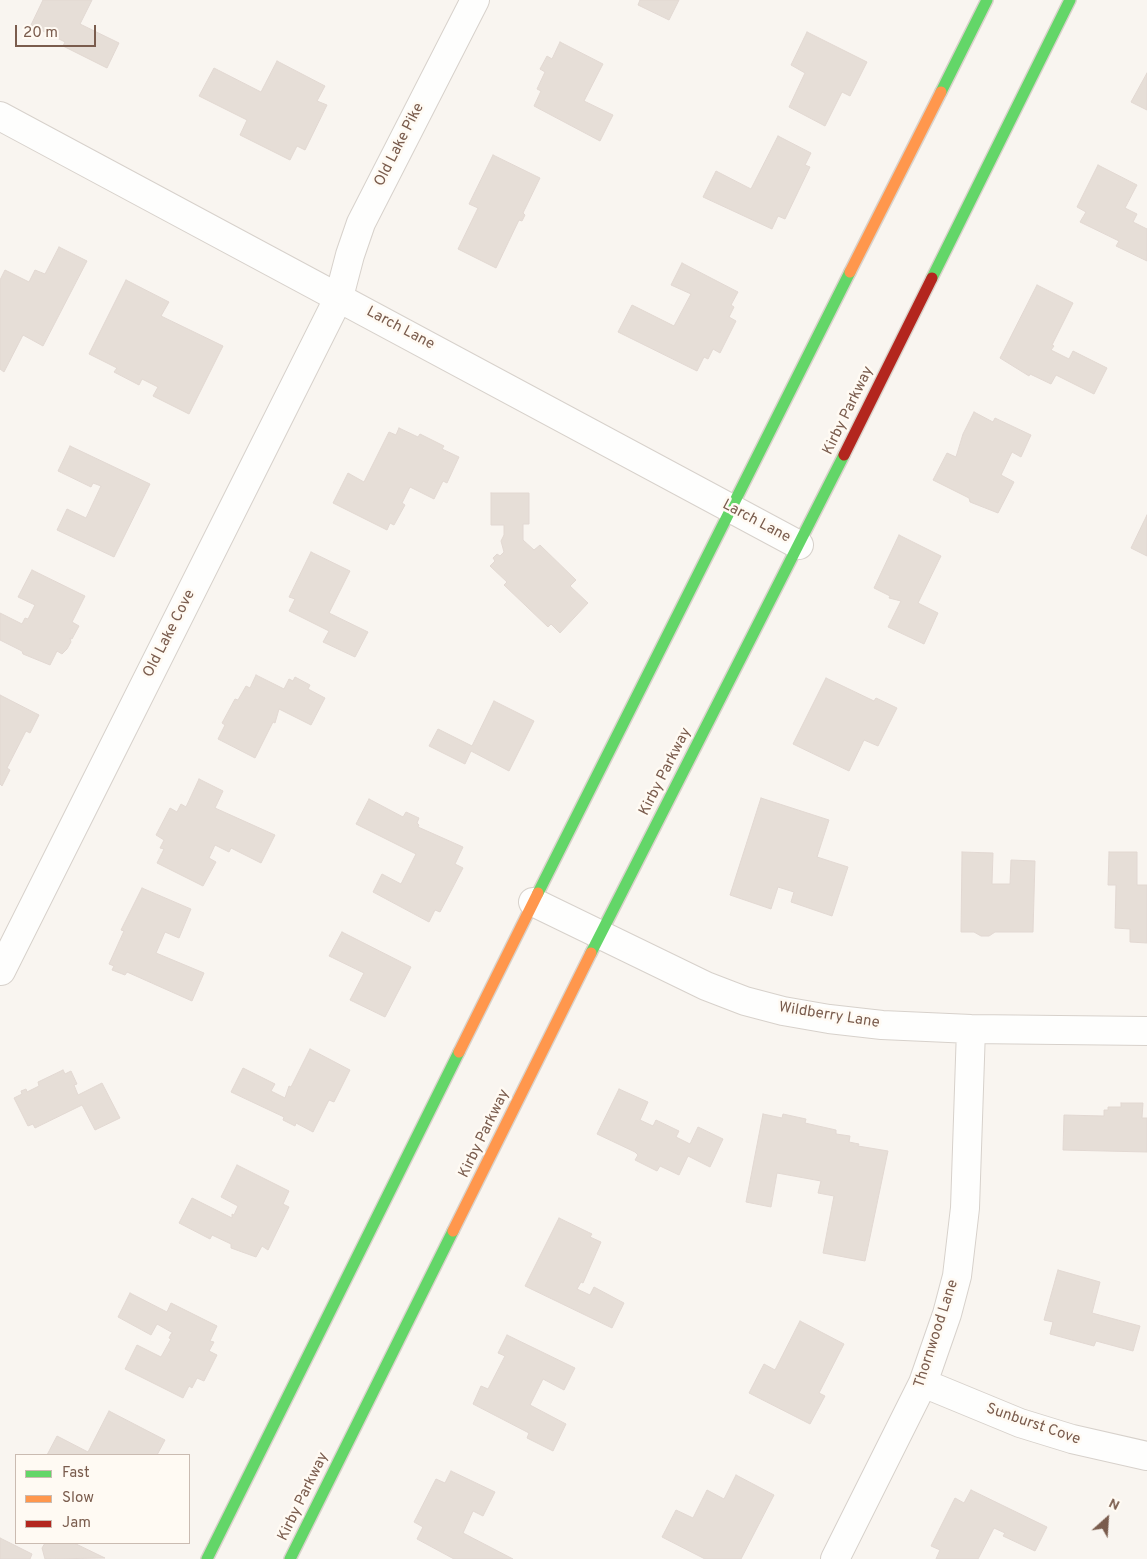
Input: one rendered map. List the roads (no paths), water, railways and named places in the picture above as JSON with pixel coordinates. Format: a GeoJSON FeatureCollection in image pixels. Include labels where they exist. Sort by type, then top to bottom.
{"type":"FeatureCollection","features":[{"type":"Feature","properties":{"kind":"main road"},"geometry":{"type":"LineString","coordinates":[[207,1559],[730,508],[987,0]]}},
{"type":"Feature","properties":{"kind":"main road","name":"Kirby Parkway"},"geometry":{"type":"LineString","coordinates":[[290,1559],[600,935],[799,545],[1070,0]]}},
{"type":"Feature","properties":{"kind":"street","name":"Old Lake Pike"},"geometry":{"type":"LineString","coordinates":[[339,296],[350,254],[361,223],[475,0]]}},
{"type":"Feature","properties":{"kind":"street","name":"Larch Lane"},"geometry":{"type":"LineString","coordinates":[[0,116],[339,296],[799,545]]}},
{"type":"Feature","properties":{"kind":"street","name":"Old Lake Cove"},"geometry":{"type":"LineString","coordinates":[[2,971],[339,296]]}},
{"type":"Feature","properties":{"kind":"street","name":"Wildberry Lane"},"geometry":{"type":"LineString","coordinates":[[533,902],[706,986],[783,1011],[882,1025],[972,1029],[1147,1031]]}},
{"type":"Feature","properties":{"kind":"street","name":"Thornwood Lane"},"geometry":{"type":"LineString","coordinates":[[835,1559],[923,1383],[947,1314],[957,1276],[962,1241],[972,1029]]}},
{"type":"Feature","properties":{"kind":"street","name":"Sunburst Cove"},"geometry":{"type":"LineString","coordinates":[[923,1383],[1020,1423],[1072,1439],[1147,1456]]}}]}
